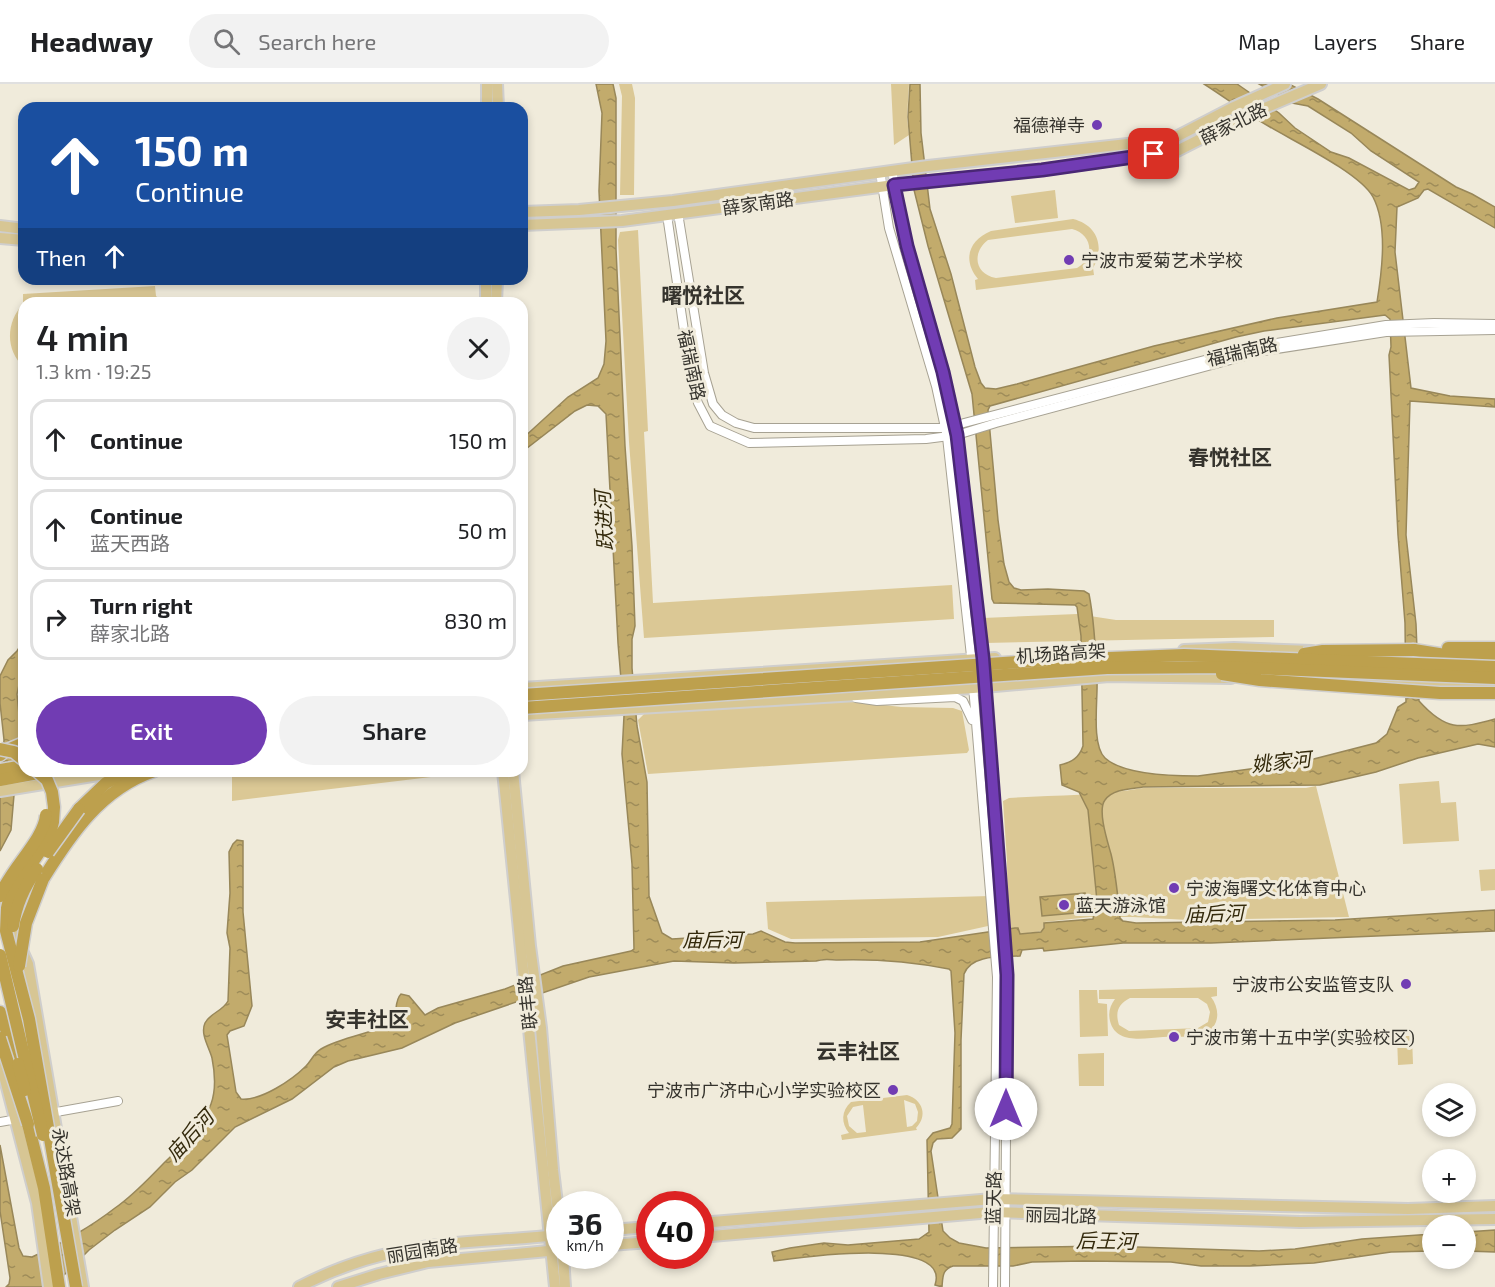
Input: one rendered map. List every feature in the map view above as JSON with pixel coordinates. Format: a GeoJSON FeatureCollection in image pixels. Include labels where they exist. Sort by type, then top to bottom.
{"type":"FeatureCollection","features":[{"type":"Feature","properties":{"kind":"highway"},"geometry":{"type":"LineString","coordinates":[[1267,658],[1323,651],[1414,650],[1476,646],[1495,648]]}},
{"type":"Feature","properties":{"kind":"highway"},"geometry":{"type":"LineString","coordinates":[[1414,650],[1445,655],[1495,656]]}},
{"type":"Feature","properties":{"kind":"highway","name":"机场路高架"},"geometry":{"type":"LineString","coordinates":[[528,695],[1035,661],[1184,655],[1495,667]]}},
{"type":"Feature","properties":{"kind":"highway"},"geometry":{"type":"LineString","coordinates":[[1182,667],[1260,680],[1440,693],[1495,693]]}},
{"type":"Feature","properties":{"kind":"highway","name":"机场路高架"},"geometry":{"type":"LineString","coordinates":[[528,708],[1107,668],[1182,667],[1495,678]]}},
{"type":"Feature","properties":{"kind":"highway"},"geometry":{"type":"LineString","coordinates":[[0,757],[5,750],[18,745]]}},
{"type":"Feature","properties":{"kind":"highway"},"geometry":{"type":"LineString","coordinates":[[0,749],[18,755]]}},
{"type":"Feature","properties":{"kind":"highway"},"geometry":{"type":"LineString","coordinates":[[0,770],[18,767]]}},
{"type":"Feature","properties":{"kind":"highway"},"geometry":{"type":"LineString","coordinates":[[0,780],[18,777]]}},
{"type":"Feature","properties":{"kind":"highway"},"geometry":{"type":"LineString","coordinates":[[0,896],[5,883],[45,827],[47,798],[41,777]]}},
{"type":"Feature","properties":{"kind":"highway"},"geometry":{"type":"LineString","coordinates":[[44,777],[52,792],[53,822],[49,838],[10,895],[6,931],[29,1019],[70,1287]]}},
{"type":"Feature","properties":{"kind":"highway"},"geometry":{"type":"LineString","coordinates":[[10,945],[14,913],[21,892],[79,809],[106,783],[118,777]]}},
{"type":"Feature","properties":{"kind":"highway"},"geometry":{"type":"LineString","coordinates":[[27,1063],[19,988],[19,958],[26,922],[43,879],[68,838],[90,813],[115,790],[142,777]]}},
{"type":"Feature","properties":{"kind":"highway"},"geometry":{"type":"LineString","coordinates":[[0,956],[27,1063]]}},
{"type":"Feature","properties":{"kind":"highway"},"geometry":{"type":"LineString","coordinates":[[0,1012],[23,1083],[22,1122]]}},
{"type":"Feature","properties":{"kind":"highway"},"geometry":{"type":"LineString","coordinates":[[0,1038],[22,1122]]}},
{"type":"Feature","properties":{"kind":"highway","name":"永达路高架"},"geometry":{"type":"LineString","coordinates":[[27,1063],[48,1157],[70,1287]]}},
{"type":"Feature","properties":{"kind":"highway","name":"永达路高架"},"geometry":{"type":"LineString","coordinates":[[22,1122],[44,1188],[70,1287]]}},
{"type":"Feature","properties":{"kind":"main road"},"geometry":{"type":"LineString","coordinates":[[487,84],[487,102]]}},
{"type":"Feature","properties":{"kind":"main road"},"geometry":{"type":"LineString","coordinates":[[497,84],[498,102]]}},
{"type":"Feature","properties":{"kind":"main road","name":"薛家北路"},"geometry":{"type":"LineString","coordinates":[[892,171],[1174,138],[1285,84]]}},
{"type":"Feature","properties":{"kind":"main road","name":"薛家北路"},"geometry":{"type":"LineString","coordinates":[[894,185],[1042,170],[1177,151],[1246,116],[1321,84]]}},
{"type":"Feature","properties":{"kind":"main road","name":"薛家南路"},"geometry":{"type":"LineString","coordinates":[[528,212],[621,207],[892,171]]}},
{"type":"Feature","properties":{"kind":"main road","name":"薛家南路"},"geometry":{"type":"LineString","coordinates":[[528,225],[604,222],[894,185]]}},
{"type":"Feature","properties":{"kind":"main road"},"geometry":{"type":"LineString","coordinates":[[0,226],[18,228]]}},
{"type":"Feature","properties":{"kind":"main road"},"geometry":{"type":"LineString","coordinates":[[0,238],[18,240]]}},
{"type":"Feature","properties":{"kind":"main road"},"geometry":{"type":"LineString","coordinates":[[528,688],[977,659],[1234,648],[1495,662]]}},
{"type":"Feature","properties":{"kind":"main road"},"geometry":{"type":"LineString","coordinates":[[528,715],[973,688],[1106,677],[1306,678],[1495,685]]}},
{"type":"Feature","properties":{"kind":"main road"},"geometry":{"type":"LineString","coordinates":[[0,757],[18,756]]}},
{"type":"Feature","properties":{"kind":"main road"},"geometry":{"type":"LineString","coordinates":[[0,791],[88,777]]}},
{"type":"Feature","properties":{"kind":"main road","name":"联丰路"},"geometry":{"type":"LineString","coordinates":[[504,777],[526,948],[541,1028],[554,1191]]}},
{"type":"Feature","properties":{"kind":"main road","name":"联丰路"},"geometry":{"type":"LineString","coordinates":[[513,777],[530,1037],[551,1191]]}},
{"type":"Feature","properties":{"kind":"main road"},"geometry":{"type":"LineString","coordinates":[[0,902],[28,964],[54,1111],[70,1239],[70,1287]]}},
{"type":"Feature","properties":{"kind":"main road"},"geometry":{"type":"LineString","coordinates":[[0,956],[42,1114],[83,1287]]}},
{"type":"Feature","properties":{"kind":"main road"},"geometry":{"type":"LineString","coordinates":[[0,1060],[22,1122],[49,1287]]}},
{"type":"Feature","properties":{"kind":"main road","name":"丽园北路"},"geometry":{"type":"LineString","coordinates":[[714,1221],[993,1199],[1408,1209],[1495,1206]]}},
{"type":"Feature","properties":{"kind":"main road","name":"丽园北路"},"geometry":{"type":"LineString","coordinates":[[714,1236],[992,1212],[1300,1222],[1495,1219]]}},
{"type":"Feature","properties":{"kind":"main road","name":"丽园南路"},"geometry":{"type":"LineString","coordinates":[[299,1287],[330,1272],[398,1252],[429,1246],[546,1234]]}},
{"type":"Feature","properties":{"kind":"main road","name":"丽园南路"},"geometry":{"type":"LineString","coordinates":[[338,1287],[428,1262],[546,1253]]}},
{"type":"Feature","properties":{"kind":"main road"},"geometry":{"type":"LineString","coordinates":[[555,1287],[557,1269]]}},
{"type":"Feature","properties":{"kind":"main road"},"geometry":{"type":"LineString","coordinates":[[561,1269],[565,1287]]}},
{"type":"Feature","properties":{"kind":"street"},"geometry":{"type":"LineString","coordinates":[[892,171],[907,246],[956,426],[977,659]]}},
{"type":"Feature","properties":{"kind":"street"},"geometry":{"type":"LineString","coordinates":[[880,172],[890,228],[936,386],[947,437],[977,659]]}},
{"type":"Feature","properties":{"kind":"street","name":"福瑞南路"},"geometry":{"type":"LineString","coordinates":[[672,214],[704,373],[713,404],[722,415],[736,423],[754,428],[972,426]]}},
{"type":"Feature","properties":{"kind":"street","name":"福瑞南路"},"geometry":{"type":"LineString","coordinates":[[672,214],[692,386],[710,426],[749,443],[947,437],[995,419],[1264,351],[1386,329],[1495,324]]}},
{"type":"Feature","properties":{"kind":"street","name":"福瑞南路"},"geometry":{"type":"LineString","coordinates":[[1411,327],[1495,330]]}},
{"type":"Feature","properties":{"kind":"street","name":"蓝天路"},"geometry":{"type":"LineString","coordinates":[[977,659],[985,687],[1007,975],[1005,1287]]}},
{"type":"Feature","properties":{"kind":"street","name":"蓝天路"},"geometry":{"type":"LineString","coordinates":[[977,659],[973,688],[995,964],[993,1287]]}},
{"type":"Feature","properties":{"kind":"street"},"geometry":{"type":"LineString","coordinates":[[837,695],[878,701],[955,697],[963,701],[976,730]]}},
{"type":"Feature","properties":{"kind":"street"},"geometry":{"type":"LineString","coordinates":[[1,1122],[22,1122],[54,1111],[118,1101]]}},
{"type":"Feature","properties":{"kind":"shaded area"},"geometry":{"type":"Polygon","coordinates":[[[619,84],[632,84],[635,98],[634,195],[620,195],[622,96],[619,84]]]}},
{"type":"Feature","properties":{"kind":"shaded area"},"geometry":{"type":"Polygon","coordinates":[[[891,84],[909,84],[907,118],[909,135],[894,145],[891,84]]]}},
{"type":"Feature","properties":{"kind":"shaded area"},"geometry":{"type":"Polygon","coordinates":[[[1055,190],[1058,218],[1015,223],[1011,196],[1055,190]]]}},
{"type":"Feature","properties":{"kind":"shaded area"},"geometry":{"type":"Polygon","coordinates":[[[1073,219],[1082,222],[1093,232],[1099,245],[1097,260],[1093,268],[1094,275],[976,290],[975,280],[978,279],[970,265],[970,251],[977,240],[991,231],[1073,219]],[[1072,229],[988,240],[979,250],[978,262],[983,272],[996,278],[1077,268],[1087,258],[1089,252],[1087,241],[1079,232],[1072,229]]]}},
{"type":"Feature","properties":{"kind":"shaded area"},"geometry":{"type":"Polygon","coordinates":[[[638,230],[648,431],[644,432],[653,603],[952,585],[954,619],[644,638],[629,442],[618,240],[620,232],[638,230]]]}},
{"type":"Feature","properties":{"kind":"shaded area"},"geometry":{"type":"Polygon","coordinates":[[[155,286],[157,297],[23,297],[23,294],[155,286]]]}},
{"type":"Feature","properties":{"kind":"shaded area"},"geometry":{"type":"Polygon","coordinates":[[[17,311],[18,360],[13,353],[10,336],[17,311]]]}},
{"type":"Feature","properties":{"kind":"shaded area"},"geometry":{"type":"Polygon","coordinates":[[[1077,614],[1116,620],[1274,620],[1274,637],[985,643],[983,618],[1077,614]]]}},
{"type":"Feature","properties":{"kind":"shaded area"},"geometry":{"type":"Polygon","coordinates":[[[832,699],[901,707],[953,708],[962,711],[969,750],[967,753],[648,774],[638,720],[647,711],[832,699]]]}},
{"type":"Feature","properties":{"kind":"shaded area"},"geometry":{"type":"Polygon","coordinates":[[[232,777],[431,777],[232,801],[232,777]]]}},
{"type":"Feature","properties":{"kind":"shaded area"},"geometry":{"type":"Polygon","coordinates":[[[1439,781],[1441,803],[1456,802],[1459,841],[1403,844],[1399,784],[1439,781]]]}},
{"type":"Feature","properties":{"kind":"shaded area","name":"宁波海曙文化体育中心"},"geometry":{"type":"Polygon","coordinates":[[[1316,786],[1349,917],[1188,920],[1090,917],[1044,922],[1043,931],[1020,934],[1017,928],[1008,928],[1003,801],[1009,798],[1093,794],[1143,788],[1306,788],[1316,786]]]}},
{"type":"Feature","properties":{"kind":"shaded area"},"geometry":{"type":"Polygon","coordinates":[[[1495,869],[1495,890],[1481,891],[1479,870],[1495,869]]]}},
{"type":"Feature","properties":{"kind":"shaded area"},"geometry":{"type":"Polygon","coordinates":[[[990,896],[988,926],[938,937],[791,939],[768,929],[766,902],[990,896]]]}},
{"type":"Feature","properties":{"kind":"shaded area"},"geometry":{"type":"Polygon","coordinates":[[[1217,987],[1217,996],[1211,997],[1216,1008],[1217,1019],[1212,1028],[1197,1036],[1140,1039],[1125,1037],[1113,1029],[1110,1021],[1110,1009],[1115,999],[1099,999],[1099,990],[1217,987]],[[1130,998],[1118,1009],[1119,1025],[1129,1031],[1198,1028],[1208,1022],[1210,1012],[1207,1004],[1198,998],[1130,998]]]}},
{"type":"Feature","properties":{"kind":"shaded area"},"geometry":{"type":"Polygon","coordinates":[[[1079,990],[1097,990],[1098,1003],[1107,1004],[1108,1036],[1080,1037],[1079,990]]]}},
{"type":"Feature","properties":{"kind":"shaded area"},"geometry":{"type":"Polygon","coordinates":[[[1397,1036],[1412,1036],[1413,1064],[1398,1065],[1397,1036]]]}},
{"type":"Feature","properties":{"kind":"shaded area"},"geometry":{"type":"Polygon","coordinates":[[[1104,1053],[1104,1086],[1079,1086],[1078,1054],[1104,1053]]]}},
{"type":"Feature","properties":{"kind":"shaded area"},"geometry":{"type":"Polygon","coordinates":[[[907,1095],[920,1104],[923,1114],[917,1130],[842,1140],[841,1135],[849,1133],[843,1117],[845,1109],[851,1102],[907,1095]],[[904,1100],[907,1127],[912,1126],[917,1121],[918,1112],[915,1104],[904,1100]],[[863,1105],[853,1107],[847,1116],[849,1126],[857,1133],[866,1132],[863,1105]]]}},
{"type":"Feature","properties":{"kind":"water","name":"庙后河"},"geometry":{"type":"Polygon","coordinates":[[[596,84],[613,84],[616,98],[616,249],[632,546],[635,626],[632,639],[632,668],[637,726],[647,782],[649,896],[662,933],[672,939],[753,934],[761,931],[785,942],[795,943],[920,942],[1015,928],[1018,928],[1020,934],[1041,932],[1044,923],[1093,919],[1097,901],[1088,810],[1079,792],[1062,785],[1060,765],[1074,759],[1083,746],[1081,636],[1077,607],[1075,605],[994,603],[992,599],[972,394],[928,246],[914,190],[908,117],[910,84],[920,84],[921,133],[930,209],[951,274],[975,367],[985,388],[996,389],[1017,384],[1154,346],[1277,318],[1377,302],[1382,263],[1381,221],[1373,197],[1366,188],[1341,168],[1261,122],[1204,84],[1237,84],[1331,152],[1349,158],[1409,190],[1415,188],[1419,182],[1371,151],[1351,133],[1308,106],[1292,103],[1259,84],[1289,84],[1318,99],[1456,187],[1495,207],[1495,228],[1428,189],[1424,190],[1418,198],[1397,207],[1395,252],[1411,388],[1450,396],[1495,399],[1495,407],[1410,401],[1406,535],[1416,624],[1419,701],[1445,723],[1462,726],[1495,719],[1495,747],[1478,744],[1320,785],[1127,789],[1108,796],[1102,811],[1114,870],[1120,918],[1123,921],[1136,923],[1335,920],[1495,910],[1495,931],[1211,943],[1123,943],[1044,951],[1043,948],[1022,950],[1020,956],[980,960],[973,963],[964,974],[961,1129],[952,1138],[937,1139],[931,1151],[943,1231],[959,1243],[986,1248],[1106,1246],[1259,1251],[1422,1235],[1422,1251],[1391,1252],[1314,1263],[1250,1266],[1084,1261],[1032,1262],[1013,1266],[953,1266],[945,1272],[942,1287],[935,1285],[934,1269],[920,1260],[898,1255],[840,1254],[774,1261],[772,1252],[790,1248],[824,1243],[848,1245],[919,1239],[929,1232],[927,1140],[933,1133],[950,1128],[952,1124],[955,1033],[951,971],[922,964],[867,960],[825,959],[734,963],[674,961],[589,977],[455,1023],[402,1048],[348,1061],[334,1067],[292,1099],[235,1127],[192,1170],[175,1182],[150,1207],[89,1250],[52,1287],[6,1287],[10,1278],[0,1211],[0,1145],[19,1248],[23,1256],[32,1257],[86,1228],[129,1197],[186,1142],[207,1112],[214,1093],[214,1075],[212,1058],[204,1036],[204,1027],[207,1020],[228,1001],[229,852],[237,840],[243,841],[243,912],[252,1006],[244,1026],[230,1031],[227,1035],[236,1092],[241,1099],[258,1097],[285,1083],[306,1066],[314,1055],[329,1045],[391,1024],[401,994],[409,996],[425,1015],[438,1008],[505,989],[563,966],[634,949],[632,864],[622,754],[624,716],[606,414],[598,406],[587,405],[575,411],[528,447],[528,434],[568,397],[598,378],[604,364],[606,341],[599,191],[602,113],[596,84]],[[1385,315],[1264,331],[1236,337],[990,406],[988,410],[998,520],[1009,582],[1014,588],[1021,590],[1084,591],[1089,594],[1096,660],[1098,743],[1105,758],[1113,764],[1149,773],[1198,776],[1302,762],[1376,743],[1387,734],[1398,707],[1406,702],[1405,623],[1389,355],[1390,319],[1385,315]]]}},
{"type":"Feature","properties":{"kind":"water"},"geometry":{"type":"Polygon","coordinates":[[[18,649],[18,748],[11,830],[0,851],[0,795],[4,740],[0,676],[8,660],[18,649]]]}},
{"type":"Feature","properties":{"kind":"water","name":"蓝天游泳馆"},"geometry":{"type":"Polygon","coordinates":[[[1085,893],[1087,912],[1042,916],[1040,897],[1085,893]]]}},
{"type":"Feature","properties":{"kind":"water"},"geometry":{"type":"Polygon","coordinates":[[[1495,1230],[1495,1252],[1476,1251],[1476,1231],[1495,1230]]]}},
{"type":"Feature","properties":{"kind":"place","name":"福德禅寺"},"geometry":{"type":"Point","coordinates":[1097,125]}},
{"type":"Feature","properties":{"kind":"place","name":"宁波市爱菊艺术学校"},"geometry":{"type":"Point","coordinates":[1069,260]}},
{"type":"Feature","properties":{"kind":"place","name":"宁波海曙文化体育中心"},"geometry":{"type":"Point","coordinates":[1174,888]}},
{"type":"Feature","properties":{"kind":"place","name":"蓝天游泳馆"},"geometry":{"type":"Point","coordinates":[1064,905]}},
{"type":"Feature","properties":{"kind":"place","name":"宁波市公安监管支队"},"geometry":{"type":"Point","coordinates":[1406,984]}},
{"type":"Feature","properties":{"kind":"place","name":"宁波市第十五中学(实验校区)"},"geometry":{"type":"Point","coordinates":[1174,1037]}},
{"type":"Feature","properties":{"kind":"place","name":"宁波市广济中心小学实验校区"},"geometry":{"type":"Point","coordinates":[893,1090]}},
{"type":"Feature","properties":{"kind":"district","name":"曙悦社区"},"geometry":{"type":"Point","coordinates":[703,294]}},
{"type":"Feature","properties":{"kind":"district","name":"春悦社区"},"geometry":{"type":"Point","coordinates":[1230,456]}},
{"type":"Feature","properties":{"kind":"district","name":"安丰社区"},"geometry":{"type":"Point","coordinates":[367,1018]}},
{"type":"Feature","properties":{"kind":"district","name":"云丰社区"},"geometry":{"type":"Point","coordinates":[858,1050]}},
{"type":"Feature","properties":{"kind":"route"},"geometry":{"type":"LineString","coordinates":[[1006,1109],[1007,975],[983,658],[957,435],[943,372],[907,246],[894,185],[1042,170],[1154,154]]}},
{"type":"Feature","properties":{"kind":"water label","name":"跃进河"},"geometry":{"type":"Point","coordinates":[603,521]}},
{"type":"Feature","properties":{"kind":"water label","name":"姚家河"},"geometry":{"type":"Point","coordinates":[1281,761]}},
{"type":"Feature","properties":{"kind":"water label","name":"后王河"},"geometry":{"type":"Point","coordinates":[1106,1240]}}]}
